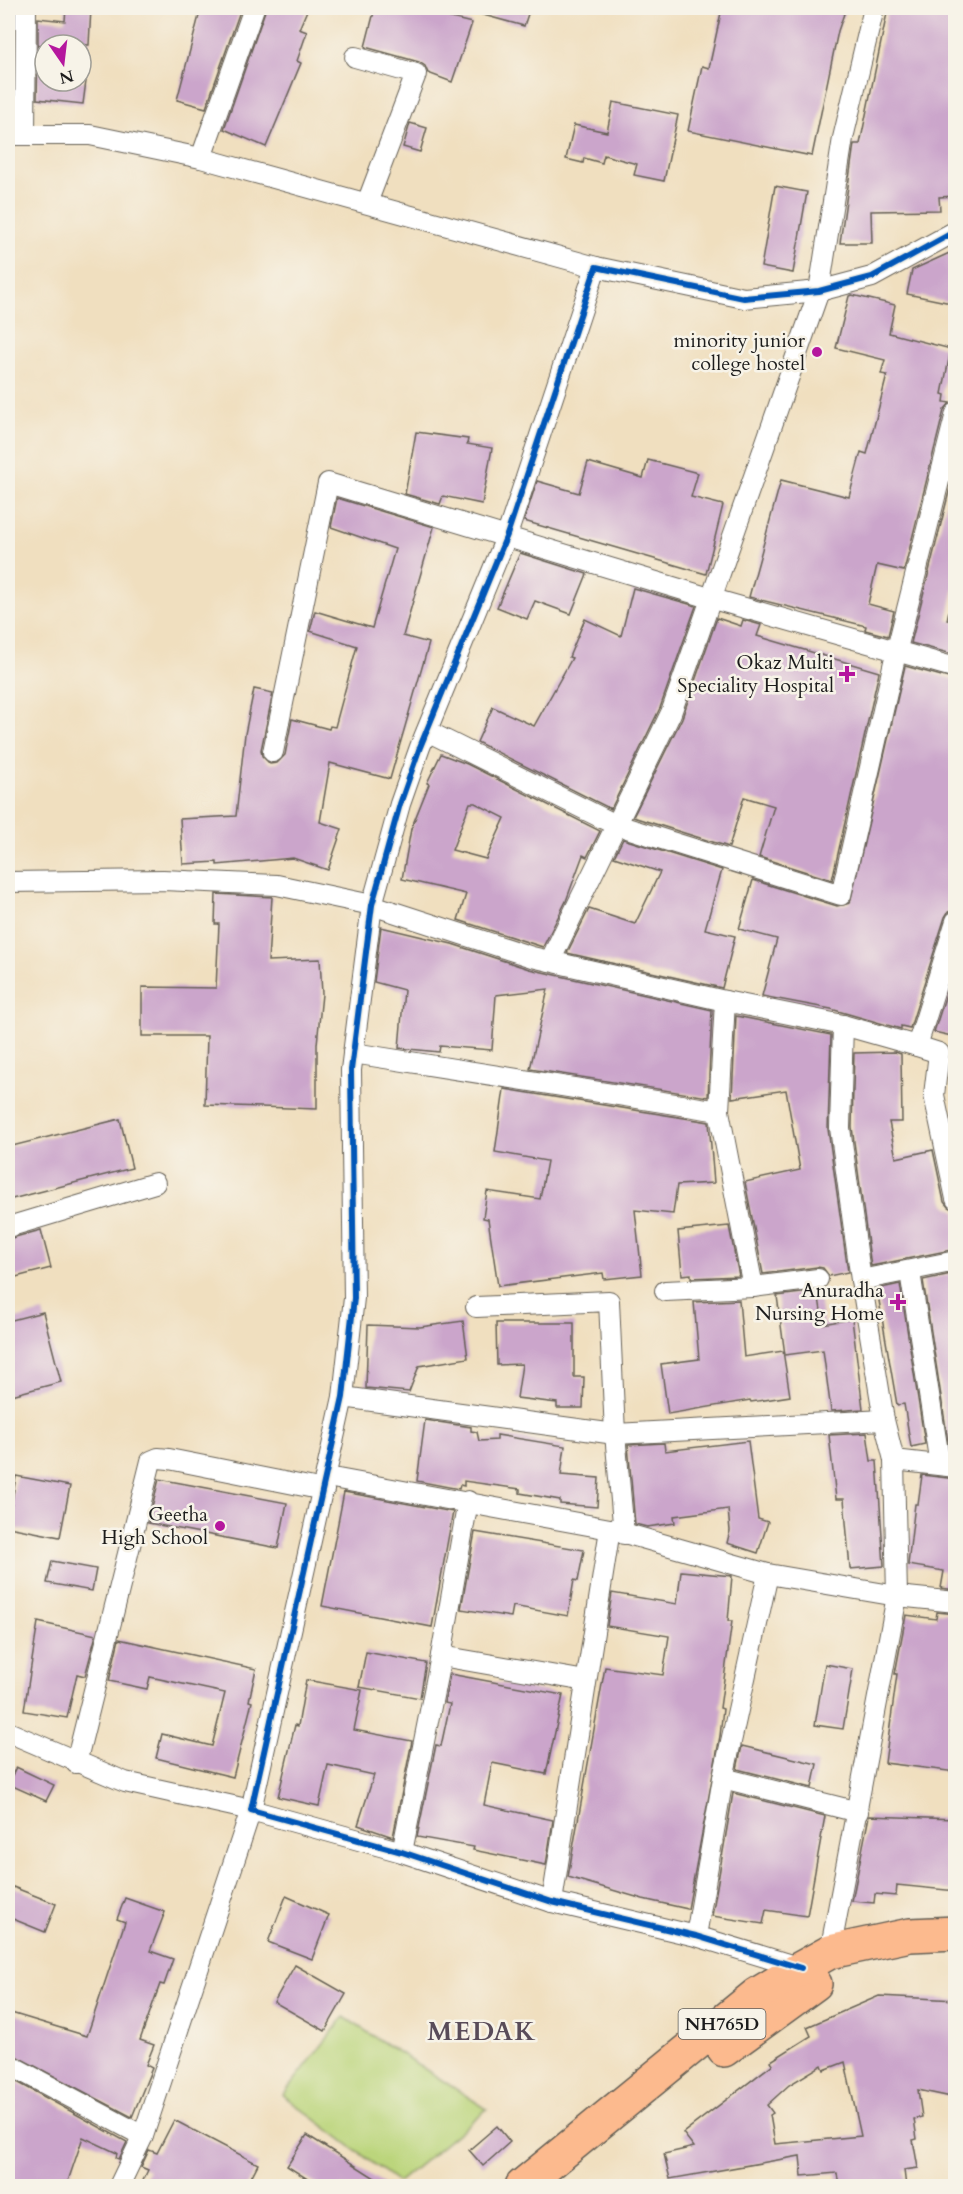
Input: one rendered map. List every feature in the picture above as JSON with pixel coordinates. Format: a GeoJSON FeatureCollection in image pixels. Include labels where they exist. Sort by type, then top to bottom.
{"type":"FeatureCollection","features":[{"type":"Feature","properties":{"kind":"highway","name":"NH765D"},"geometry":{"type":"LineString","coordinates":[[522,2187],[756,1995],[801,1968],[830,1952],[910,1935],[956,1933]]}},
{"type":"Feature","properties":{"kind":"highway","name":"NH765D"},"geometry":{"type":"LineString","coordinates":[[559,2187],[734,2042],[821,1980],[851,1966],[956,1948]]}},
{"type":"Feature","properties":{"kind":"street"},"geometry":{"type":"LineString","coordinates":[[26,8],[16,135],[90,135],[201,158],[596,267],[744,298],[819,291],[872,277],[956,231]]}},
{"type":"Feature","properties":{"kind":"street"},"geometry":{"type":"LineString","coordinates":[[201,158],[254,8]]}},
{"type":"Feature","properties":{"kind":"street"},"geometry":{"type":"LineString","coordinates":[[550,961],[614,825],[671,713],[819,291],[843,138],[873,8]]}},
{"type":"Feature","properties":{"kind":"street"},"geometry":{"type":"LineString","coordinates":[[355,57],[416,74],[367,203]]}},
{"type":"Feature","properties":{"kind":"street"},"geometry":{"type":"LineString","coordinates":[[119,2187],[143,2136],[251,1810],[343,1397],[354,1298],[350,1095],[353,1053],[372,905],[390,835],[427,731],[507,535],[596,267]]}},
{"type":"Feature","properties":{"kind":"street"},"geometry":{"type":"LineString","coordinates":[[427,731],[614,825],[841,895],[896,653],[956,413]]}},
{"type":"Feature","properties":{"kind":"street"},"geometry":{"type":"LineString","coordinates":[[273,752],[328,483],[507,535],[712,599],[896,653],[956,668]]}},
{"type":"Feature","properties":{"kind":"street"},"geometry":{"type":"LineString","coordinates":[[8,882],[163,880],[277,885],[372,905],[550,961],[843,1025],[947,1054],[934,1095],[956,1199]]}},
{"type":"Feature","properties":{"kind":"street"},"geometry":{"type":"LineString","coordinates":[[917,1046],[956,921]]}},
{"type":"Feature","properties":{"kind":"street"},"geometry":{"type":"LineString","coordinates":[[725,1001],[719,1111],[753,1287]]}},
{"type":"Feature","properties":{"kind":"street"},"geometry":{"type":"LineString","coordinates":[[830,1952],[897,1596],[894,1460],[884,1420],[861,1281],[840,1128],[843,1025]]}},
{"type":"Feature","properties":{"kind":"street"},"geometry":{"type":"LineString","coordinates":[[353,1053],[719,1111]]}},
{"type":"Feature","properties":{"kind":"street"},"geometry":{"type":"LineString","coordinates":[[8,1227],[155,1183]]}},
{"type":"Feature","properties":{"kind":"street"},"geometry":{"type":"LineString","coordinates":[[861,1281],[956,1261]]}},
{"type":"Feature","properties":{"kind":"street"},"geometry":{"type":"LineString","coordinates":[[894,1460],[948,1466],[910,1272]]}},
{"type":"Feature","properties":{"kind":"street"},"geometry":{"type":"LineString","coordinates":[[665,1290],[753,1287],[818,1279]]}},
{"type":"Feature","properties":{"kind":"street"},"geometry":{"type":"LineString","coordinates":[[476,1307],[609,1301],[617,1531],[586,1681],[552,1902]]}},
{"type":"Feature","properties":{"kind":"street"},"geometry":{"type":"LineString","coordinates":[[343,1397],[615,1434],[884,1420]]}},
{"type":"Feature","properties":{"kind":"street"},"geometry":{"type":"LineString","coordinates":[[76,1763],[151,1461],[158,1458],[325,1484],[468,1501],[617,1531],[768,1574],[897,1596],[956,1602]]}},
{"type":"Feature","properties":{"kind":"street"},"geometry":{"type":"LineString","coordinates":[[402,1852],[441,1656],[468,1501]]}},
{"type":"Feature","properties":{"kind":"street"},"geometry":{"type":"LineString","coordinates":[[696,1936],[723,1778],[768,1574]]}},
{"type":"Feature","properties":{"kind":"street"},"geometry":{"type":"LineString","coordinates":[[441,1656],[586,1681]]}},
{"type":"Feature","properties":{"kind":"street"},"geometry":{"type":"LineString","coordinates":[[8,1732],[124,1782],[251,1810],[402,1852],[552,1902],[696,1936],[801,1968]]}},
{"type":"Feature","properties":{"kind":"street"},"geometry":{"type":"LineString","coordinates":[[723,1778],[858,1812]]}},
{"type":"Feature","properties":{"kind":"street"},"geometry":{"type":"LineString","coordinates":[[8,2064],[143,2136]]}},
{"type":"Feature","properties":{"kind":"green space"},"geometry":{"type":"Polygon","coordinates":[[[344,2017],[487,2109],[398,2182],[283,2095],[344,2017]]]}},
{"type":"Feature","properties":{"kind":"building"},"geometry":{"type":"Polygon","coordinates":[[[66,8],[91,8],[90,33],[38,33],[38,18],[65,21],[66,8]]]}},
{"type":"Feature","properties":{"kind":"building"},"geometry":{"type":"Polygon","coordinates":[[[201,8],[229,8],[240,11],[206,108],[177,100],[201,8]]]}},
{"type":"Feature","properties":{"kind":"building"},"geometry":{"type":"Polygon","coordinates":[[[266,8],[308,8],[299,29],[307,32],[297,61],[301,63],[266,147],[224,129],[266,8]]]}},
{"type":"Feature","properties":{"kind":"building"},"geometry":{"type":"Polygon","coordinates":[[[375,8],[410,8],[472,23],[452,82],[428,73],[425,66],[419,62],[365,47],[375,8]]]}},
{"type":"Feature","properties":{"kind":"building"},"geometry":{"type":"Polygon","coordinates":[[[477,8],[530,8],[524,26],[476,13],[477,8]]]}},
{"type":"Feature","properties":{"kind":"building"},"geometry":{"type":"Polygon","coordinates":[[[722,8],[846,8],[838,31],[812,156],[688,131],[702,66],[709,68],[722,8]]]}},
{"type":"Feature","properties":{"kind":"building"},"geometry":{"type":"Polygon","coordinates":[[[888,8],[926,8],[956,16],[956,196],[939,197],[940,210],[871,211],[872,243],[840,243],[854,144],[860,144],[888,8]]]}},
{"type":"Feature","properties":{"kind":"building"},"geometry":{"type":"Polygon","coordinates":[[[37,93],[84,93],[83,104],[37,99],[37,93]]]}},
{"type":"Feature","properties":{"kind":"building"},"geometry":{"type":"Polygon","coordinates":[[[613,102],[678,115],[664,181],[634,175],[637,164],[604,155],[602,163],[584,158],[583,163],[566,159],[574,125],[607,132],[613,102]]]}},
{"type":"Feature","properties":{"kind":"building"},"geometry":{"type":"Polygon","coordinates":[[[410,123],[427,128],[420,152],[403,147],[410,123]]]}},
{"type":"Feature","properties":{"kind":"building"},"geometry":{"type":"Polygon","coordinates":[[[775,186],[807,192],[793,273],[761,267],[775,186]]]}},
{"type":"Feature","properties":{"kind":"building"},"geometry":{"type":"Polygon","coordinates":[[[956,250],[956,304],[907,294],[912,270],[956,250]]]}},
{"type":"Feature","properties":{"kind":"building"},"geometry":{"type":"Polygon","coordinates":[[[849,296],[895,305],[889,333],[951,349],[942,394],[945,395],[944,402],[950,403],[944,410],[904,571],[877,565],[868,604],[894,611],[888,636],[865,630],[866,626],[749,597],[781,480],[849,497],[861,452],[867,454],[887,375],[881,374],[885,360],[836,348],[849,296]]]}},
{"type":"Feature","properties":{"kind":"building"},"geometry":{"type":"Polygon","coordinates":[[[416,432],[468,439],[467,444],[492,448],[482,504],[443,496],[440,504],[405,494],[416,432]]]}},
{"type":"Feature","properties":{"kind":"building"},"geometry":{"type":"Polygon","coordinates":[[[648,460],[698,473],[691,497],[723,505],[706,574],[524,521],[537,481],[579,493],[588,462],[643,478],[648,460]]]}},
{"type":"Feature","properties":{"kind":"building"},"geometry":{"type":"Polygon","coordinates":[[[956,464],[956,579],[947,620],[956,622],[956,655],[911,643],[956,464]]]}},
{"type":"Feature","properties":{"kind":"building"},"geometry":{"type":"Polygon","coordinates":[[[337,498],[434,527],[403,636],[429,643],[390,779],[330,763],[320,822],[342,829],[328,870],[293,858],[217,865],[217,862],[183,864],[180,819],[236,816],[245,734],[254,689],[273,693],[261,750],[262,756],[270,764],[277,763],[285,755],[292,719],[329,729],[330,726],[335,727],[357,646],[310,631],[315,611],[372,628],[395,549],[331,527],[337,498]]]}},
{"type":"Feature","properties":{"kind":"building"},"geometry":{"type":"Polygon","coordinates":[[[520,553],[587,574],[571,614],[535,601],[527,619],[497,607],[520,553]]]}},
{"type":"Feature","properties":{"kind":"building"},"geometry":{"type":"Polygon","coordinates":[[[633,588],[696,606],[660,708],[611,809],[477,742],[493,707],[534,726],[572,658],[569,657],[585,619],[621,636],[633,588]]]}},
{"type":"Feature","properties":{"kind":"building"},"geometry":{"type":"Polygon","coordinates":[[[717,618],[741,626],[743,620],[761,625],[757,636],[879,672],[832,880],[759,857],[774,806],[744,797],[729,847],[633,817],[682,718],[717,618]]]}},
{"type":"Feature","properties":{"kind":"building"},"geometry":{"type":"Polygon","coordinates":[[[905,666],[956,680],[956,793],[952,808],[956,809],[956,909],[948,912],[945,917],[910,1028],[901,1026],[901,1029],[831,1009],[762,996],[777,939],[739,929],[753,880],[837,906],[850,903],[905,666]]]}},
{"type":"Feature","properties":{"kind":"building"},"geometry":{"type":"Polygon","coordinates":[[[441,754],[467,764],[600,831],[587,857],[583,855],[566,901],[543,947],[458,920],[466,894],[402,879],[411,829],[429,784],[427,783],[441,754]],[[470,803],[452,850],[486,859],[505,818],[475,803],[470,803]]]}},
{"type":"Feature","properties":{"kind":"building"},"geometry":{"type":"Polygon","coordinates":[[[623,839],[722,870],[705,929],[735,936],[722,988],[567,953],[589,909],[635,924],[660,872],[614,857],[623,839]]]}},
{"type":"Feature","properties":{"kind":"building"},"geometry":{"type":"Polygon","coordinates":[[[216,894],[272,897],[268,961],[320,959],[322,994],[317,1044],[317,1109],[205,1105],[207,1036],[142,1036],[142,987],[216,988],[219,924],[215,924],[216,894]]]}},
{"type":"Feature","properties":{"kind":"building"},"geometry":{"type":"Polygon","coordinates":[[[381,927],[452,944],[529,969],[712,1010],[708,1097],[530,1069],[548,989],[496,995],[492,1050],[440,1046],[439,1052],[399,1048],[404,990],[374,982],[381,927]]]}},
{"type":"Feature","properties":{"kind":"building"},"geometry":{"type":"Polygon","coordinates":[[[956,963],[956,1037],[934,1032],[956,963]]]}},
{"type":"Feature","properties":{"kind":"building"},"geometry":{"type":"Polygon","coordinates":[[[736,1016],[831,1035],[828,1129],[848,1272],[829,1276],[823,1268],[817,1267],[763,1274],[745,1182],[800,1170],[786,1090],[732,1098],[736,1016]]]}},
{"type":"Feature","properties":{"kind":"building"},"geometry":{"type":"Polygon","coordinates":[[[895,1052],[901,1054],[902,1122],[889,1122],[896,1158],[933,1150],[944,1202],[956,1211],[956,1249],[871,1266],[852,1127],[854,1053],[895,1052]]]}},
{"type":"Feature","properties":{"kind":"building"},"geometry":{"type":"Polygon","coordinates":[[[504,1089],[709,1122],[714,1183],[677,1185],[673,1214],[635,1210],[642,1275],[604,1279],[603,1273],[498,1286],[488,1219],[483,1218],[487,1191],[540,1199],[547,1161],[495,1152],[504,1089]]]}},
{"type":"Feature","properties":{"kind":"building"},"geometry":{"type":"Polygon","coordinates":[[[120,1119],[132,1168],[8,1200],[8,1147],[120,1119]]]}},
{"type":"Feature","properties":{"kind":"building"},"geometry":{"type":"Polygon","coordinates":[[[729,1226],[739,1276],[691,1278],[691,1274],[682,1275],[678,1231],[729,1226]]]}},
{"type":"Feature","properties":{"kind":"building"},"geometry":{"type":"Polygon","coordinates":[[[41,1230],[51,1268],[8,1279],[8,1239],[41,1230]]]}},
{"type":"Feature","properties":{"kind":"building"},"geometry":{"type":"Polygon","coordinates":[[[956,1273],[956,1455],[950,1454],[923,1280],[956,1273]]]}},
{"type":"Feature","properties":{"kind":"building"},"geometry":{"type":"Polygon","coordinates":[[[900,1284],[925,1444],[911,1447],[904,1404],[897,1405],[877,1289],[900,1284]]]}},
{"type":"Feature","properties":{"kind":"building"},"geometry":{"type":"Polygon","coordinates":[[[818,1291],[823,1324],[852,1319],[863,1409],[831,1411],[823,1350],[785,1355],[777,1296],[818,1291]]]}},
{"type":"Feature","properties":{"kind":"building"},"geometry":{"type":"Polygon","coordinates":[[[739,1300],[744,1357],[783,1351],[790,1396],[751,1402],[750,1400],[668,1414],[661,1364],[699,1359],[694,1302],[739,1300]]]}},
{"type":"Feature","properties":{"kind":"building"},"geometry":{"type":"Polygon","coordinates":[[[43,1312],[61,1382],[8,1396],[8,1321],[43,1312]]]}},
{"type":"Feature","properties":{"kind":"building"},"geometry":{"type":"Polygon","coordinates":[[[463,1321],[468,1358],[419,1366],[409,1392],[366,1388],[368,1325],[420,1327],[463,1321]]]}},
{"type":"Feature","properties":{"kind":"building"},"geometry":{"type":"Polygon","coordinates":[[[496,1323],[574,1323],[574,1377],[584,1377],[583,1408],[557,1408],[557,1403],[517,1398],[522,1364],[497,1365],[496,1323]]]}},
{"type":"Feature","properties":{"kind":"building"},"geometry":{"type":"Polygon","coordinates":[[[425,1420],[471,1427],[471,1431],[477,1432],[479,1441],[497,1440],[497,1435],[565,1446],[561,1475],[599,1478],[597,1507],[560,1504],[560,1500],[520,1493],[520,1489],[464,1481],[464,1486],[460,1485],[459,1489],[417,1481],[425,1420]]]}},
{"type":"Feature","properties":{"kind":"building"},"geometry":{"type":"Polygon","coordinates":[[[867,1433],[871,1461],[877,1461],[884,1566],[850,1569],[844,1499],[836,1499],[829,1435],[867,1433]]]}},
{"type":"Feature","properties":{"kind":"building"},"geometry":{"type":"Polygon","coordinates":[[[748,1441],[758,1519],[768,1522],[758,1553],[727,1543],[730,1531],[728,1509],[674,1516],[675,1523],[647,1527],[635,1524],[628,1445],[664,1443],[665,1451],[748,1441]]]}},
{"type":"Feature","properties":{"kind":"building"},"geometry":{"type":"Polygon","coordinates":[[[922,1475],[956,1479],[956,1506],[949,1540],[956,1541],[956,1590],[941,1588],[944,1571],[908,1565],[915,1504],[918,1504],[922,1475]]]}},
{"type":"Feature","properties":{"kind":"building"},"geometry":{"type":"Polygon","coordinates":[[[16,1476],[70,1486],[60,1537],[8,1527],[16,1476]]]}},
{"type":"Feature","properties":{"kind":"building"},"geometry":{"type":"Polygon","coordinates":[[[159,1479],[287,1503],[278,1548],[148,1523],[159,1479]]]}},
{"type":"Feature","properties":{"kind":"building"},"geometry":{"type":"Polygon","coordinates":[[[344,1492],[453,1512],[432,1627],[322,1606],[344,1492]]]}},
{"type":"Feature","properties":{"kind":"building"},"geometry":{"type":"Polygon","coordinates":[[[475,1532],[584,1550],[578,1581],[574,1580],[568,1616],[513,1606],[511,1617],[461,1609],[475,1532]]]}},
{"type":"Feature","properties":{"kind":"building"},"geometry":{"type":"Polygon","coordinates":[[[52,1561],[96,1569],[92,1591],[47,1583],[52,1561]]]}},
{"type":"Feature","properties":{"kind":"building"},"geometry":{"type":"Polygon","coordinates":[[[681,1571],[732,1576],[728,1621],[732,1621],[720,1708],[723,1709],[720,1736],[688,1909],[643,1899],[568,1877],[605,1667],[663,1675],[669,1636],[607,1626],[612,1593],[677,1604],[681,1571]]]}},
{"type":"Feature","properties":{"kind":"building"},"geometry":{"type":"Polygon","coordinates":[[[937,1612],[956,1614],[956,1772],[885,1763],[897,1674],[895,1674],[906,1615],[936,1619],[937,1612]]]}},
{"type":"Feature","properties":{"kind":"building"},"geometry":{"type":"Polygon","coordinates":[[[38,1622],[96,1635],[85,1676],[77,1674],[67,1718],[24,1711],[38,1622]]]}},
{"type":"Feature","properties":{"kind":"building"},"geometry":{"type":"Polygon","coordinates":[[[119,1639],[256,1669],[249,1701],[252,1702],[233,1777],[156,1758],[162,1734],[212,1746],[225,1693],[150,1677],[147,1689],[109,1681],[119,1639]]]}},
{"type":"Feature","properties":{"kind":"building"},"geometry":{"type":"Polygon","coordinates":[[[366,1652],[426,1663],[420,1698],[359,1687],[366,1652]]]}},
{"type":"Feature","properties":{"kind":"building"},"geometry":{"type":"Polygon","coordinates":[[[825,1664],[853,1669],[843,1729],[815,1725],[825,1664]]]}},
{"type":"Feature","properties":{"kind":"building"},"geometry":{"type":"Polygon","coordinates":[[[450,1674],[563,1695],[546,1774],[492,1763],[484,1805],[553,1820],[546,1865],[473,1850],[474,1847],[417,1837],[436,1745],[441,1746],[450,1704],[444,1703],[450,1674]]]}},
{"type":"Feature","properties":{"kind":"building"},"geometry":{"type":"Polygon","coordinates":[[[306,1680],[362,1690],[354,1730],[412,1741],[393,1837],[358,1825],[374,1775],[328,1765],[319,1806],[278,1797],[295,1725],[298,1726],[306,1680]]]}},
{"type":"Feature","properties":{"kind":"building"},"geometry":{"type":"Polygon","coordinates":[[[742,1746],[817,1764],[812,1788],[737,1769],[742,1746]]]}},
{"type":"Feature","properties":{"kind":"building"},"geometry":{"type":"Polygon","coordinates":[[[16,1767],[54,1785],[46,1801],[8,1784],[16,1767]]]}},
{"type":"Feature","properties":{"kind":"building"},"geometry":{"type":"Polygon","coordinates":[[[733,1793],[825,1816],[807,1916],[766,1910],[763,1924],[712,1916],[733,1793]]]}},
{"type":"Feature","properties":{"kind":"building"},"geometry":{"type":"Polygon","coordinates":[[[869,1816],[956,1819],[956,1891],[897,1885],[896,1896],[875,1894],[874,1903],[852,1901],[869,1816]]]}},
{"type":"Feature","properties":{"kind":"building"},"geometry":{"type":"Polygon","coordinates":[[[8,1885],[56,1904],[45,1932],[8,1917],[8,1885]]]}},
{"type":"Feature","properties":{"kind":"building"},"geometry":{"type":"Polygon","coordinates":[[[286,1896],[329,1915],[312,1959],[268,1942],[286,1896]]]}},
{"type":"Feature","properties":{"kind":"building"},"geometry":{"type":"Polygon","coordinates":[[[125,1898],[165,1912],[150,1951],[173,1959],[164,1985],[160,1984],[140,2040],[154,2045],[146,2065],[152,2068],[132,2117],[8,2052],[8,2012],[87,2036],[125,1922],[117,1919],[125,1898]]]}},
{"type":"Feature","properties":{"kind":"building"},"geometry":{"type":"Polygon","coordinates":[[[295,1965],[346,1994],[325,2031],[274,2002],[295,1965]]]}},
{"type":"Feature","properties":{"kind":"building"},"geometry":{"type":"Polygon","coordinates":[[[879,1996],[956,2000],[956,2098],[918,2090],[922,2117],[914,2119],[917,2139],[913,2140],[918,2168],[904,2170],[906,2187],[839,2187],[837,2173],[802,2176],[800,2156],[670,2179],[664,2154],[694,2147],[683,2133],[773,2064],[771,2061],[811,2036],[807,2027],[879,1996]],[[845,2062],[824,2070],[822,2065],[789,2085],[767,2105],[773,2113],[770,2115],[775,2144],[861,2136],[845,2062]]]}},
{"type":"Feature","properties":{"kind":"building"},"geometry":{"type":"Polygon","coordinates":[[[8,2077],[127,2142],[119,2159],[116,2158],[117,2153],[83,2137],[66,2187],[8,2187],[8,2077]]]}},
{"type":"Feature","properties":{"kind":"building"},"geometry":{"type":"Polygon","coordinates":[[[174,2120],[258,2164],[246,2187],[140,2187],[148,2170],[141,2167],[149,2150],[157,2153],[174,2120]]]}},
{"type":"Feature","properties":{"kind":"building"},"geometry":{"type":"Polygon","coordinates":[[[497,2126],[510,2142],[483,2166],[469,2150],[497,2126]]]}},
{"type":"Feature","properties":{"kind":"building"},"geometry":{"type":"Polygon","coordinates":[[[307,2135],[389,2187],[320,2187],[287,2166],[307,2135]]]}},
{"type":"Feature","properties":{"kind":"cycle path"},"geometry":{"type":"LineString","coordinates":[[801,1968],[696,1936],[552,1902],[402,1852],[251,1810],[343,1397],[354,1298],[351,1070],[372,905],[400,804],[420,747],[507,535],[596,267],[744,298],[819,291],[872,277],[956,231]]}},
{"type":"Feature","properties":{"kind":"place","name":"minority junior college hostel"},"geometry":{"type":"Point","coordinates":[817,352]}},
{"type":"Feature","properties":{"kind":"place","name":"Okaz Multi Speciality Hospital"},"geometry":{"type":"Point","coordinates":[847,674]}},
{"type":"Feature","properties":{"kind":"place","name":"Anuradha Nursing Home"},"geometry":{"type":"Point","coordinates":[898,1302]}},
{"type":"Feature","properties":{"kind":"place","name":"Geetha High School"},"geometry":{"type":"Point","coordinates":[220,1526]}},
{"type":"Feature","properties":{"kind":"district","name":"MEDAK"},"geometry":{"type":"Point","coordinates":[482,2031]}}]}
